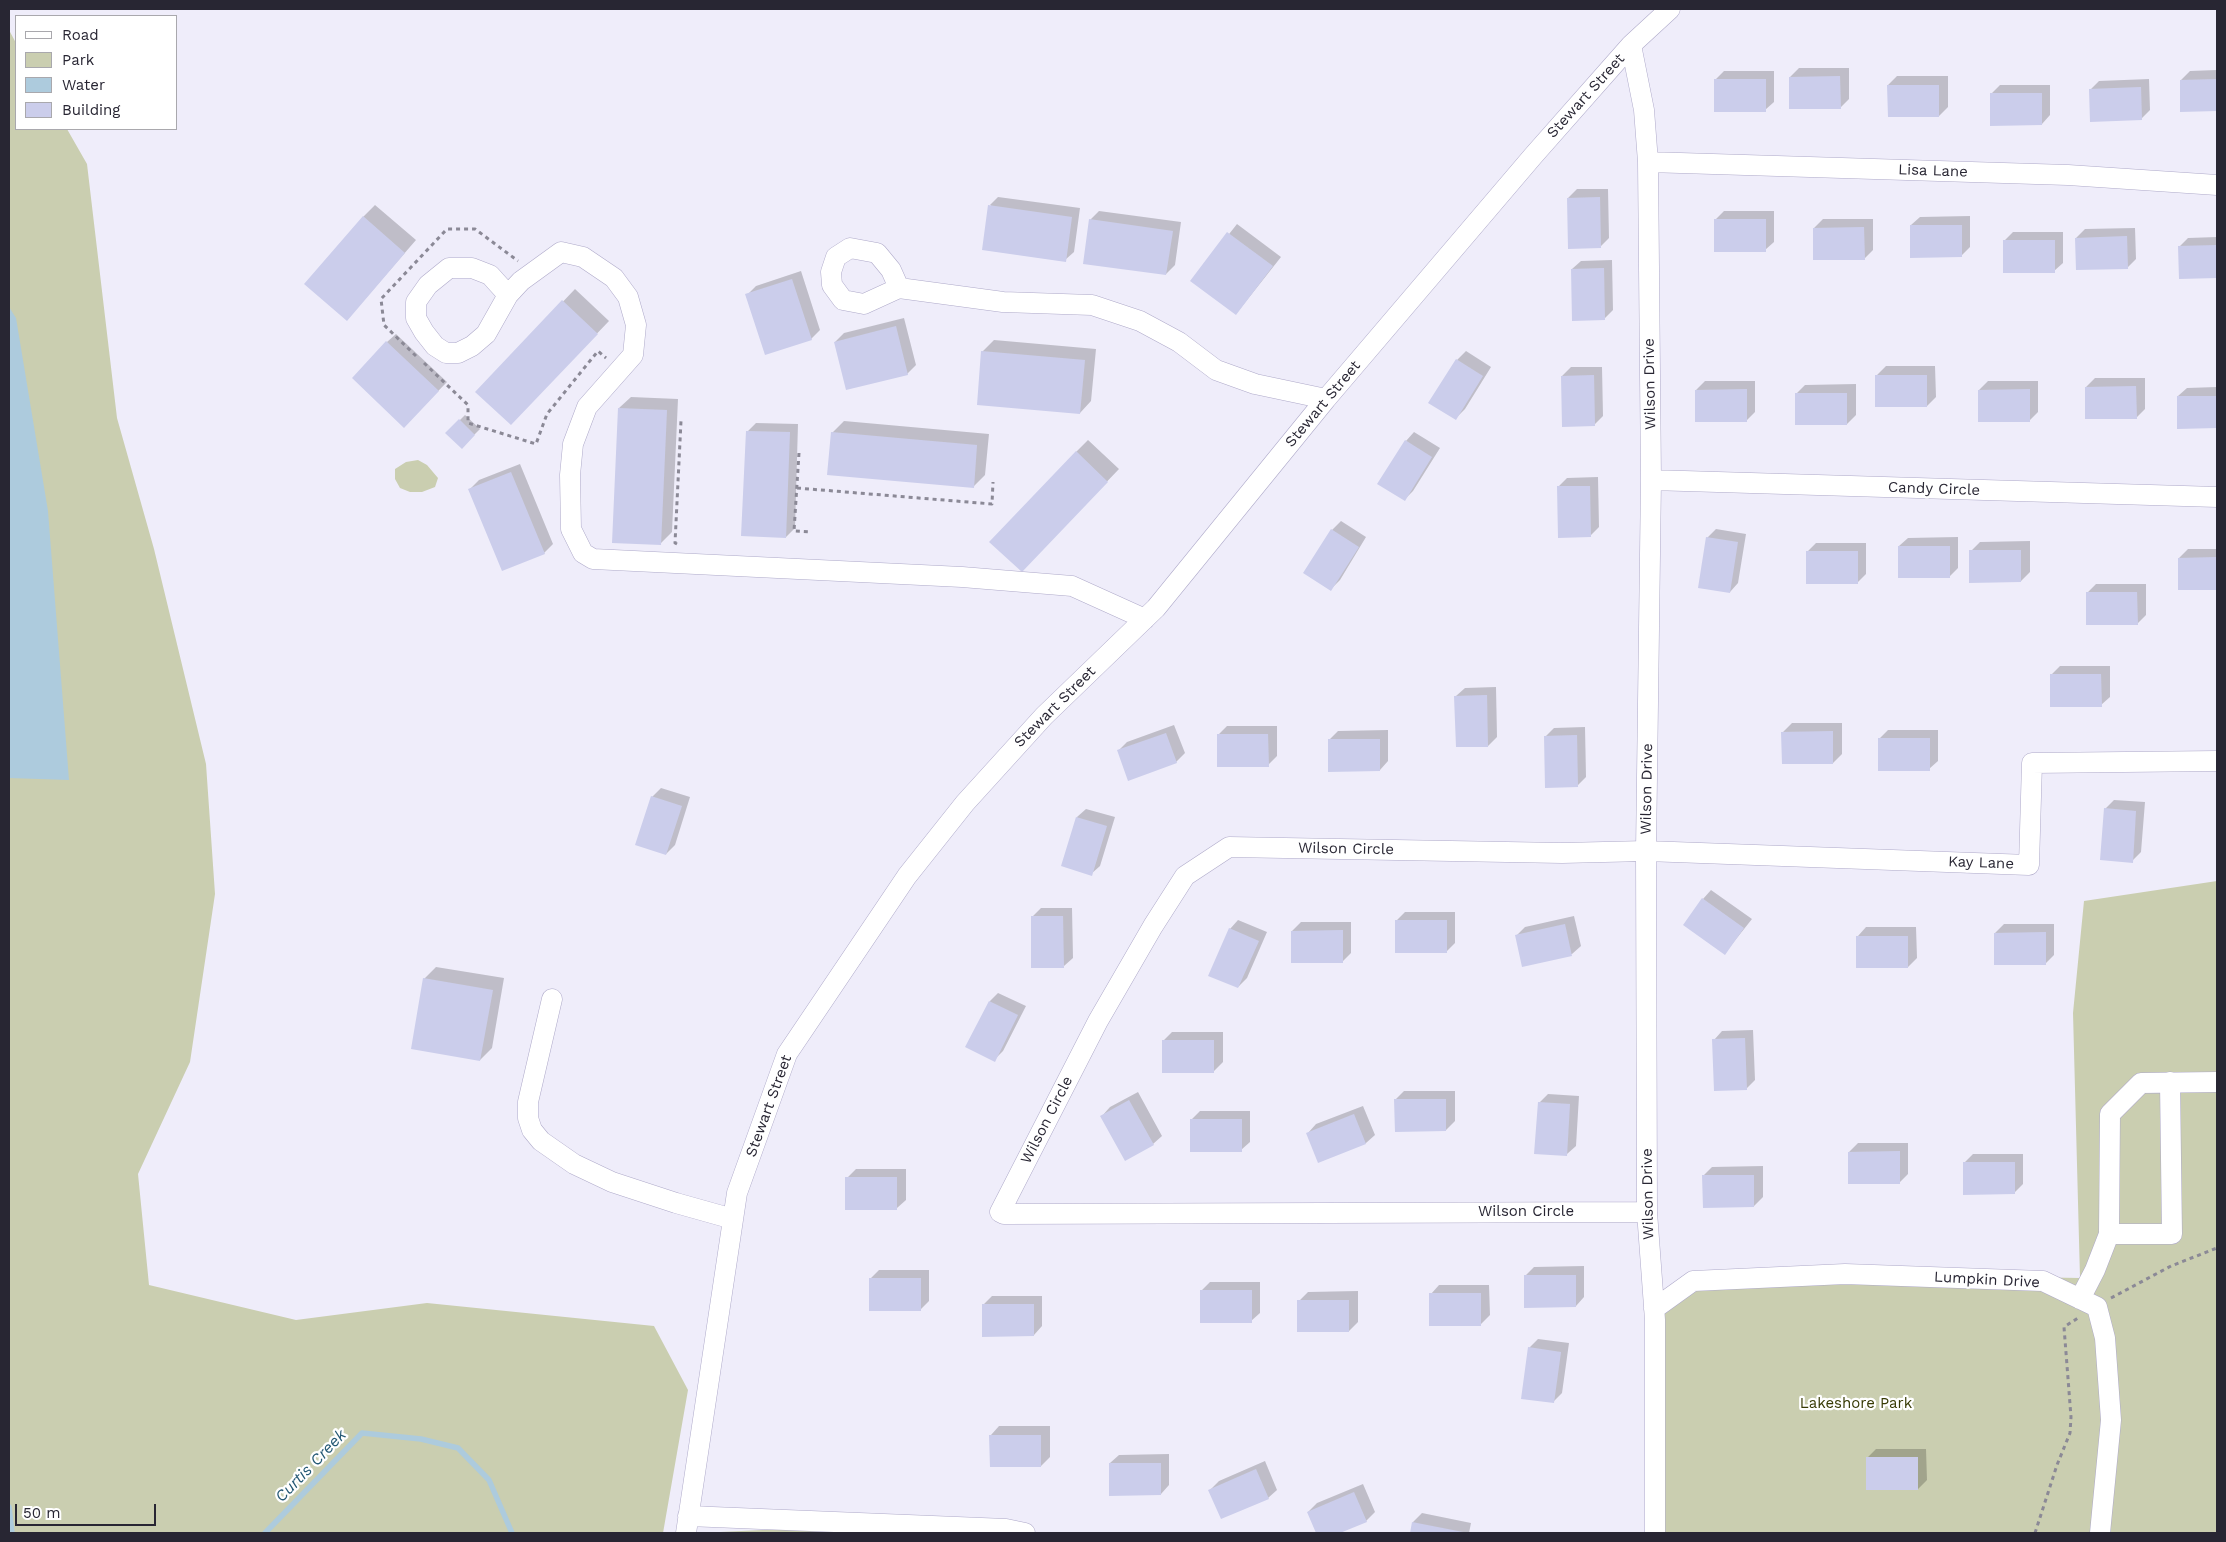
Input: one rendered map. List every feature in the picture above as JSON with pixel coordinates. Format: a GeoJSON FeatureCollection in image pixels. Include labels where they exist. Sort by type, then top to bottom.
{"type":"FeatureCollection","features":[{"type":"Feature","properties":{"kind":"street","name":"Stewart Street"},"geometry":{"type":"LineString","coordinates":[[687,1525],[737,1193],[787,1054],[907,876],[965,803],[1044,716],[1162,601],[1326,399],[1553,133],[1631,45],[1670,9]]}},
{"type":"Feature","properties":{"kind":"street","name":"Wilson Drive"},"geometry":{"type":"LineString","coordinates":[[1631,45],[1644,110],[1648,162],[1651,480],[1646,851],[1647,1212],[1654,1310],[1655,1533]]}},
{"type":"Feature","properties":{"kind":"street","name":"Lisa Lane"},"geometry":{"type":"LineString","coordinates":[[1648,162],[2068,175],[2217,186]]}},
{"type":"Feature","properties":{"kind":"street"},"geometry":{"type":"LineString","coordinates":[[899,288],[891,270],[877,253],[850,248],[836,257],[831,272],[832,285],[838,296],[843,300],[864,304],[899,288],[1003,302],[1092,305],[1140,321],[1179,342],[1216,370],[1255,384],[1326,399]]}},
{"type":"Feature","properties":{"kind":"street"},"geometry":{"type":"LineString","coordinates":[[508,295],[490,275],[472,268],[450,268],[428,285],[416,302],[416,318],[435,346],[446,353],[458,353],[472,346],[486,334],[508,295],[538,268],[561,252],[583,257],[614,278],[628,297],[636,325],[633,354],[587,407],[573,444],[570,475],[571,529],[583,553],[593,559],[962,577],[1072,586],[1145,619]]}},
{"type":"Feature","properties":{"kind":"street","name":"Candy Circle"},"geometry":{"type":"LineString","coordinates":[[1651,480],[2217,497]]}},
{"type":"Feature","properties":{"kind":"street","name":"Kay Lane"},"geometry":{"type":"LineString","coordinates":[[1646,851],[2029,864],[2032,763],[2217,761]]}},
{"type":"Feature","properties":{"kind":"street","name":"Wilson Circle"},"geometry":{"type":"LineString","coordinates":[[1646,851],[1562,853],[1229,847],[1185,876],[1153,926],[1098,1021],[1000,1212],[1004,1214],[1024,1214],[1647,1212]]}},
{"type":"Feature","properties":{"kind":"street"},"geometry":{"type":"LineString","coordinates":[[552,998],[528,1102],[528,1118],[532,1130],[541,1141],[574,1164],[612,1182],[733,1219]]}},
{"type":"Feature","properties":{"kind":"street"},"geometry":{"type":"LineString","coordinates":[[2109,1234],[2172,1234],[2170,1082]]}},
{"type":"Feature","properties":{"kind":"street"},"geometry":{"type":"LineString","coordinates":[[2080,1299],[2096,1270],[2109,1234],[2110,1114],[2142,1083],[2217,1082]]}},
{"type":"Feature","properties":{"kind":"street","name":"Lumpkin Drive"},"geometry":{"type":"LineString","coordinates":[[1654,1310],[1693,1281],[1845,1274],[2043,1281],[2080,1299],[2096,1307],[2105,1338],[2111,1420],[2100,1533]]}},
{"type":"Feature","properties":{"kind":"street"},"geometry":{"type":"LineString","coordinates":[[687,1525],[1006,1528],[1025,1533]]}},
{"type":"Feature","properties":{"kind":"path"},"geometry":{"type":"LineString","coordinates":[[468,423],[536,444],[548,414],[598,351],[620,370]]}},
{"type":"Feature","properties":{"kind":"path"},"geometry":{"type":"LineString","coordinates":[[681,421],[675,544],[684,544]]}},
{"type":"Feature","properties":{"kind":"path"},"geometry":{"type":"LineString","coordinates":[[799,453],[794,531],[810,532]]}},
{"type":"Feature","properties":{"kind":"path"},"geometry":{"type":"LineString","coordinates":[[797,488],[992,504],[993,482]]}},
{"type":"Feature","properties":{"kind":"green space"},"geometry":{"type":"Polygon","coordinates":[[[9,30],[15,41],[15,130],[68,130],[87,164],[117,418],[154,549],[206,764],[215,894],[190,1062],[138,1174],[149,1285],[296,1320],[427,1303],[654,1326],[688,1390],[663,1533],[9,1533],[9,30]]]}},
{"type":"Feature","properties":{"kind":"green space"},"geometry":{"type":"Polygon","coordinates":[[[418,460],[427,465],[438,478],[435,487],[422,492],[410,492],[400,488],[395,479],[395,469],[406,462],[418,460]]]}},
{"type":"Feature","properties":{"kind":"green space","name":"Lakeshore Park"},"geometry":{"type":"Polygon","coordinates":[[[2217,881],[2217,1533],[1655,1533],[1654,1310],[1693,1281],[1845,1274],[2080,1278],[2073,1013],[2084,901],[2217,881]]]}},
{"type":"Feature","properties":{"kind":"green space"},"geometry":{"type":"Polygon","coordinates":[[[890,1524],[1025,1533],[717,1533],[720,1532],[890,1524]]]}},
{"type":"Feature","properties":{"kind":"water"},"geometry":{"type":"Polygon","coordinates":[[[9,307],[16,318],[48,511],[69,780],[9,778],[9,307]]]}},
{"type":"Feature","properties":{"kind":"building"},"geometry":{"type":"Polygon","coordinates":[[[1840,76],[1841,109],[1789,109],[1789,77],[1840,76]]]}},
{"type":"Feature","properties":{"kind":"building"},"geometry":{"type":"Polygon","coordinates":[[[1714,79],[1766,79],[1766,112],[1714,112],[1714,79]]]}},
{"type":"Feature","properties":{"kind":"building"},"geometry":{"type":"Polygon","coordinates":[[[2217,79],[2217,111],[2180,112],[2180,80],[2217,79]]]}},
{"type":"Feature","properties":{"kind":"building"},"geometry":{"type":"Polygon","coordinates":[[[1887,85],[1939,85],[1939,117],[1888,117],[1887,85]]]}},
{"type":"Feature","properties":{"kind":"building"},"geometry":{"type":"Polygon","coordinates":[[[2141,87],[2142,120],[2090,122],[2089,89],[2141,87]]]}},
{"type":"Feature","properties":{"kind":"building"},"geometry":{"type":"Polygon","coordinates":[[[1990,93],[2042,93],[2042,125],[1990,126],[1990,93]]]}},
{"type":"Feature","properties":{"kind":"building"},"geometry":{"type":"Polygon","coordinates":[[[1600,197],[1601,248],[1568,249],[1567,198],[1600,197]]]}},
{"type":"Feature","properties":{"kind":"building"},"geometry":{"type":"Polygon","coordinates":[[[988,205],[1072,217],[1066,262],[982,250],[988,205]]]}},
{"type":"Feature","properties":{"kind":"building"},"geometry":{"type":"Polygon","coordinates":[[[363,216],[405,253],[347,321],[304,284],[363,216]]]}},
{"type":"Feature","properties":{"kind":"building"},"geometry":{"type":"Polygon","coordinates":[[[1089,219],[1173,231],[1166,275],[1083,264],[1089,219]]]}},
{"type":"Feature","properties":{"kind":"building"},"geometry":{"type":"Polygon","coordinates":[[[1714,219],[1766,219],[1766,252],[1714,252],[1714,219]]]}},
{"type":"Feature","properties":{"kind":"building"},"geometry":{"type":"Polygon","coordinates":[[[1910,225],[1962,225],[1962,257],[1910,258],[1910,225]]]}},
{"type":"Feature","properties":{"kind":"building"},"geometry":{"type":"Polygon","coordinates":[[[1864,227],[1865,260],[1813,260],[1813,228],[1864,227]]]}},
{"type":"Feature","properties":{"kind":"building"},"geometry":{"type":"Polygon","coordinates":[[[1227,232],[1273,266],[1236,315],[1190,281],[1227,232]]]}},
{"type":"Feature","properties":{"kind":"building"},"geometry":{"type":"Polygon","coordinates":[[[2127,236],[2128,269],[2076,270],[2075,238],[2127,236]]]}},
{"type":"Feature","properties":{"kind":"building"},"geometry":{"type":"Polygon","coordinates":[[[2003,240],[2055,240],[2055,273],[2003,273],[2003,240]]]}},
{"type":"Feature","properties":{"kind":"building"},"geometry":{"type":"Polygon","coordinates":[[[2217,245],[2217,278],[2179,279],[2178,246],[2217,245]]]}},
{"type":"Feature","properties":{"kind":"building"},"geometry":{"type":"Polygon","coordinates":[[[1604,268],[1605,320],[1572,321],[1571,269],[1604,268]]]}},
{"type":"Feature","properties":{"kind":"building"},"geometry":{"type":"Polygon","coordinates":[[[792,279],[812,340],[765,355],[745,294],[792,279]]]}},
{"type":"Feature","properties":{"kind":"building"},"geometry":{"type":"Polygon","coordinates":[[[562,300],[598,334],[511,425],[475,392],[562,300]]]}},
{"type":"Feature","properties":{"kind":"building"},"geometry":{"type":"Polygon","coordinates":[[[896,326],[908,375],[846,390],[834,342],[896,326]]]}},
{"type":"Feature","properties":{"kind":"building"},"geometry":{"type":"Polygon","coordinates":[[[386,341],[439,391],[404,428],[352,378],[386,341]]]}},
{"type":"Feature","properties":{"kind":"building"},"geometry":{"type":"Polygon","coordinates":[[[981,351],[1085,360],[1080,414],[977,405],[981,351]]]}},
{"type":"Feature","properties":{"kind":"building"},"geometry":{"type":"Polygon","coordinates":[[[1456,359],[1483,376],[1456,420],[1428,403],[1456,359]]]}},
{"type":"Feature","properties":{"kind":"building"},"geometry":{"type":"Polygon","coordinates":[[[1594,375],[1595,426],[1562,427],[1561,376],[1594,375]]]}},
{"type":"Feature","properties":{"kind":"building"},"geometry":{"type":"Polygon","coordinates":[[[1875,375],[1927,375],[1927,407],[1875,407],[1875,375]]]}},
{"type":"Feature","properties":{"kind":"building"},"geometry":{"type":"Polygon","coordinates":[[[2136,386],[2137,419],[2085,419],[2085,387],[2136,386]]]}},
{"type":"Feature","properties":{"kind":"building"},"geometry":{"type":"Polygon","coordinates":[[[1747,389],[1747,422],[1695,422],[1695,390],[1747,389]]]}},
{"type":"Feature","properties":{"kind":"building"},"geometry":{"type":"Polygon","coordinates":[[[2030,389],[2030,422],[1978,422],[1978,390],[2030,389]]]}},
{"type":"Feature","properties":{"kind":"building"},"geometry":{"type":"Polygon","coordinates":[[[1795,393],[1847,393],[1847,425],[1795,425],[1795,393]]]}},
{"type":"Feature","properties":{"kind":"building"},"geometry":{"type":"Polygon","coordinates":[[[2177,396],[2217,396],[2217,428],[2177,429],[2177,396]]]}},
{"type":"Feature","properties":{"kind":"building"},"geometry":{"type":"Polygon","coordinates":[[[618,408],[667,410],[661,545],[612,543],[618,408]]]}},
{"type":"Feature","properties":{"kind":"building"},"geometry":{"type":"Polygon","coordinates":[[[459,419],[475,435],[462,449],[445,433],[459,419]]]}},
{"type":"Feature","properties":{"kind":"building"},"geometry":{"type":"Polygon","coordinates":[[[746,431],[790,432],[786,538],[741,536],[746,431]]]}},
{"type":"Feature","properties":{"kind":"building"},"geometry":{"type":"Polygon","coordinates":[[[831,432],[977,445],[974,488],[827,475],[831,432]]]}},
{"type":"Feature","properties":{"kind":"building"},"geometry":{"type":"Polygon","coordinates":[[[1405,440],[1432,457],[1405,501],[1377,484],[1405,440]]]}},
{"type":"Feature","properties":{"kind":"building"},"geometry":{"type":"Polygon","coordinates":[[[1076,451],[1108,482],[1022,572],[989,542],[1076,451]]]}},
{"type":"Feature","properties":{"kind":"building"},"geometry":{"type":"Polygon","coordinates":[[[511,472],[545,554],[502,571],[468,489],[511,472]]]}},
{"type":"Feature","properties":{"kind":"building"},"geometry":{"type":"Polygon","coordinates":[[[1557,486],[1590,486],[1591,537],[1558,538],[1557,486]]]}},
{"type":"Feature","properties":{"kind":"building"},"geometry":{"type":"Polygon","coordinates":[[[1331,529],[1359,547],[1331,591],[1303,573],[1331,529]]]}},
{"type":"Feature","properties":{"kind":"building"},"geometry":{"type":"Polygon","coordinates":[[[1706,537],[1738,542],[1730,593],[1698,588],[1706,537]]]}},
{"type":"Feature","properties":{"kind":"building"},"geometry":{"type":"Polygon","coordinates":[[[1898,546],[1950,546],[1950,578],[1898,578],[1898,546]]]}},
{"type":"Feature","properties":{"kind":"building"},"geometry":{"type":"Polygon","coordinates":[[[1969,550],[2021,550],[2021,582],[1969,583],[1969,550]]]}},
{"type":"Feature","properties":{"kind":"building"},"geometry":{"type":"Polygon","coordinates":[[[1806,551],[1858,551],[1858,584],[1806,584],[1806,551]]]}},
{"type":"Feature","properties":{"kind":"building"},"geometry":{"type":"Polygon","coordinates":[[[2217,557],[2217,590],[2178,590],[2178,558],[2217,557]]]}},
{"type":"Feature","properties":{"kind":"building"},"geometry":{"type":"Polygon","coordinates":[[[2086,592],[2137,592],[2138,625],[2086,625],[2086,592]]]}},
{"type":"Feature","properties":{"kind":"building"},"geometry":{"type":"Polygon","coordinates":[[[2050,674],[2101,674],[2102,707],[2050,707],[2050,674]]]}},
{"type":"Feature","properties":{"kind":"building"},"geometry":{"type":"Polygon","coordinates":[[[1487,695],[1488,747],[1456,747],[1454,696],[1487,695]]]}},
{"type":"Feature","properties":{"kind":"building"},"geometry":{"type":"Polygon","coordinates":[[[1833,731],[1833,764],[1782,764],[1781,732],[1833,731]]]}},
{"type":"Feature","properties":{"kind":"building"},"geometry":{"type":"Polygon","coordinates":[[[1166,733],[1177,763],[1128,781],[1117,750],[1166,733]]]}},
{"type":"Feature","properties":{"kind":"building"},"geometry":{"type":"Polygon","coordinates":[[[1217,734],[1268,734],[1269,767],[1217,767],[1217,734]]]}},
{"type":"Feature","properties":{"kind":"building"},"geometry":{"type":"Polygon","coordinates":[[[1577,735],[1578,787],[1545,788],[1544,736],[1577,735]]]}},
{"type":"Feature","properties":{"kind":"building"},"geometry":{"type":"Polygon","coordinates":[[[1878,738],[1930,738],[1930,771],[1878,771],[1878,738]]]}},
{"type":"Feature","properties":{"kind":"building"},"geometry":{"type":"Polygon","coordinates":[[[1328,739],[1380,739],[1380,771],[1328,772],[1328,739]]]}},
{"type":"Feature","properties":{"kind":"building"},"geometry":{"type":"Polygon","coordinates":[[[651,796],[682,806],[666,855],[635,845],[651,796]]]}},
{"type":"Feature","properties":{"kind":"building"},"geometry":{"type":"Polygon","coordinates":[[[2104,808],[2136,811],[2133,863],[2100,860],[2104,808]]]}},
{"type":"Feature","properties":{"kind":"building"},"geometry":{"type":"Polygon","coordinates":[[[1076,817],[1107,826],[1092,876],[1061,866],[1076,817]]]}},
{"type":"Feature","properties":{"kind":"building"},"geometry":{"type":"Polygon","coordinates":[[[1702,898],[1744,928],[1725,955],[1683,925],[1702,898]]]}},
{"type":"Feature","properties":{"kind":"building"},"geometry":{"type":"Polygon","coordinates":[[[1031,916],[1063,916],[1064,968],[1031,968],[1031,916]]]}},
{"type":"Feature","properties":{"kind":"building"},"geometry":{"type":"Polygon","coordinates":[[[1395,920],[1447,920],[1447,953],[1395,953],[1395,920]]]}},
{"type":"Feature","properties":{"kind":"building"},"geometry":{"type":"Polygon","coordinates":[[[1565,924],[1572,956],[1522,967],[1515,935],[1565,924]]]}},
{"type":"Feature","properties":{"kind":"building"},"geometry":{"type":"Polygon","coordinates":[[[1229,928],[1259,941],[1238,988],[1208,976],[1229,928]]]}},
{"type":"Feature","properties":{"kind":"building"},"geometry":{"type":"Polygon","coordinates":[[[1343,930],[1343,963],[1291,963],[1291,931],[1343,930]]]}},
{"type":"Feature","properties":{"kind":"building"},"geometry":{"type":"Polygon","coordinates":[[[2046,932],[2046,965],[1994,965],[1994,933],[2046,932]]]}},
{"type":"Feature","properties":{"kind":"building"},"geometry":{"type":"Polygon","coordinates":[[[1856,936],[1908,936],[1908,968],[1856,968],[1856,936]]]}},
{"type":"Feature","properties":{"kind":"building"},"geometry":{"type":"Polygon","coordinates":[[[423,978],[493,990],[480,1061],[411,1049],[423,978]]]}},
{"type":"Feature","properties":{"kind":"building"},"geometry":{"type":"Polygon","coordinates":[[[989,1001],[1018,1015],[995,1062],[965,1047],[989,1001]]]}},
{"type":"Feature","properties":{"kind":"building"},"geometry":{"type":"Polygon","coordinates":[[[1745,1038],[1747,1090],[1714,1091],[1712,1039],[1745,1038]]]}},
{"type":"Feature","properties":{"kind":"building"},"geometry":{"type":"Polygon","coordinates":[[[1162,1040],[1214,1040],[1214,1073],[1162,1073],[1162,1040]]]}},
{"type":"Feature","properties":{"kind":"building"},"geometry":{"type":"Polygon","coordinates":[[[1394,1099],[1446,1099],[1446,1131],[1395,1132],[1394,1099]]]}},
{"type":"Feature","properties":{"kind":"building"},"geometry":{"type":"Polygon","coordinates":[[[1129,1100],[1154,1145],[1125,1161],[1100,1116],[1129,1100]]]}},
{"type":"Feature","properties":{"kind":"building"},"geometry":{"type":"Polygon","coordinates":[[[1538,1102],[1570,1104],[1567,1156],[1534,1154],[1538,1102]]]}},
{"type":"Feature","properties":{"kind":"building"},"geometry":{"type":"Polygon","coordinates":[[[1354,1114],[1366,1144],[1318,1163],[1306,1133],[1354,1114]]]}},
{"type":"Feature","properties":{"kind":"building"},"geometry":{"type":"Polygon","coordinates":[[[1190,1119],[1242,1119],[1242,1152],[1190,1152],[1190,1119]]]}},
{"type":"Feature","properties":{"kind":"building"},"geometry":{"type":"Polygon","coordinates":[[[1900,1151],[1900,1184],[1848,1184],[1848,1152],[1900,1151]]]}},
{"type":"Feature","properties":{"kind":"building"},"geometry":{"type":"Polygon","coordinates":[[[1963,1162],[2015,1162],[2015,1194],[1963,1195],[1963,1162]]]}},
{"type":"Feature","properties":{"kind":"building"},"geometry":{"type":"Polygon","coordinates":[[[1702,1175],[1754,1175],[1754,1207],[1703,1208],[1702,1175]]]}},
{"type":"Feature","properties":{"kind":"building"},"geometry":{"type":"Polygon","coordinates":[[[845,1177],[897,1177],[897,1210],[845,1210],[845,1177]]]}},
{"type":"Feature","properties":{"kind":"building"},"geometry":{"type":"Polygon","coordinates":[[[1524,1275],[1576,1275],[1576,1307],[1524,1308],[1524,1275]]]}},
{"type":"Feature","properties":{"kind":"building"},"geometry":{"type":"Polygon","coordinates":[[[869,1278],[921,1278],[921,1311],[869,1311],[869,1278]]]}},
{"type":"Feature","properties":{"kind":"building"},"geometry":{"type":"Polygon","coordinates":[[[1200,1290],[1252,1290],[1252,1323],[1200,1323],[1200,1290]]]}},
{"type":"Feature","properties":{"kind":"building"},"geometry":{"type":"Polygon","coordinates":[[[1429,1293],[1481,1293],[1481,1326],[1429,1326],[1429,1293]]]}},
{"type":"Feature","properties":{"kind":"building"},"geometry":{"type":"Polygon","coordinates":[[[1297,1300],[1349,1300],[1349,1332],[1297,1332],[1297,1300]]]}},
{"type":"Feature","properties":{"kind":"building"},"geometry":{"type":"Polygon","coordinates":[[[982,1304],[1034,1304],[1034,1336],[982,1337],[982,1304]]]}},
{"type":"Feature","properties":{"kind":"building"},"geometry":{"type":"Polygon","coordinates":[[[1528,1347],[1561,1352],[1554,1403],[1521,1399],[1528,1347]]]}},
{"type":"Feature","properties":{"kind":"building"},"geometry":{"type":"Polygon","coordinates":[[[989,1435],[1041,1435],[1041,1467],[990,1467],[989,1435]]]}},
{"type":"Feature","properties":{"kind":"building"},"geometry":{"type":"Polygon","coordinates":[[[1866,1457],[1918,1457],[1918,1490],[1866,1490],[1866,1457]]]}},
{"type":"Feature","properties":{"kind":"building"},"geometry":{"type":"Polygon","coordinates":[[[1109,1463],[1161,1463],[1161,1495],[1109,1496],[1109,1463]]]}},
{"type":"Feature","properties":{"kind":"building"},"geometry":{"type":"Polygon","coordinates":[[[1256,1469],[1269,1499],[1221,1519],[1208,1490],[1256,1469]]]}},
{"type":"Feature","properties":{"kind":"building"},"geometry":{"type":"Polygon","coordinates":[[[1354,1492],[1367,1522],[1340,1533],[1316,1533],[1307,1512],[1354,1492]]]}},
{"type":"Feature","properties":{"kind":"building"},"geometry":{"type":"Polygon","coordinates":[[[1412,1522],[1463,1532],[1463,1533],[1410,1533],[1412,1522]]]}},
{"type":"Feature","properties":{"kind":"waterway","name":"Curtis Creek"},"geometry":{"type":"LineString","coordinates":[[265,1533],[362,1433],[421,1439],[458,1448],[489,1480],[512,1533]]}},
{"type":"Feature","properties":{"kind":"waterway","name":"Curtis Creek"},"geometry":{"type":"LineString","coordinates":[[9,1507],[12,1533]]}}]}
